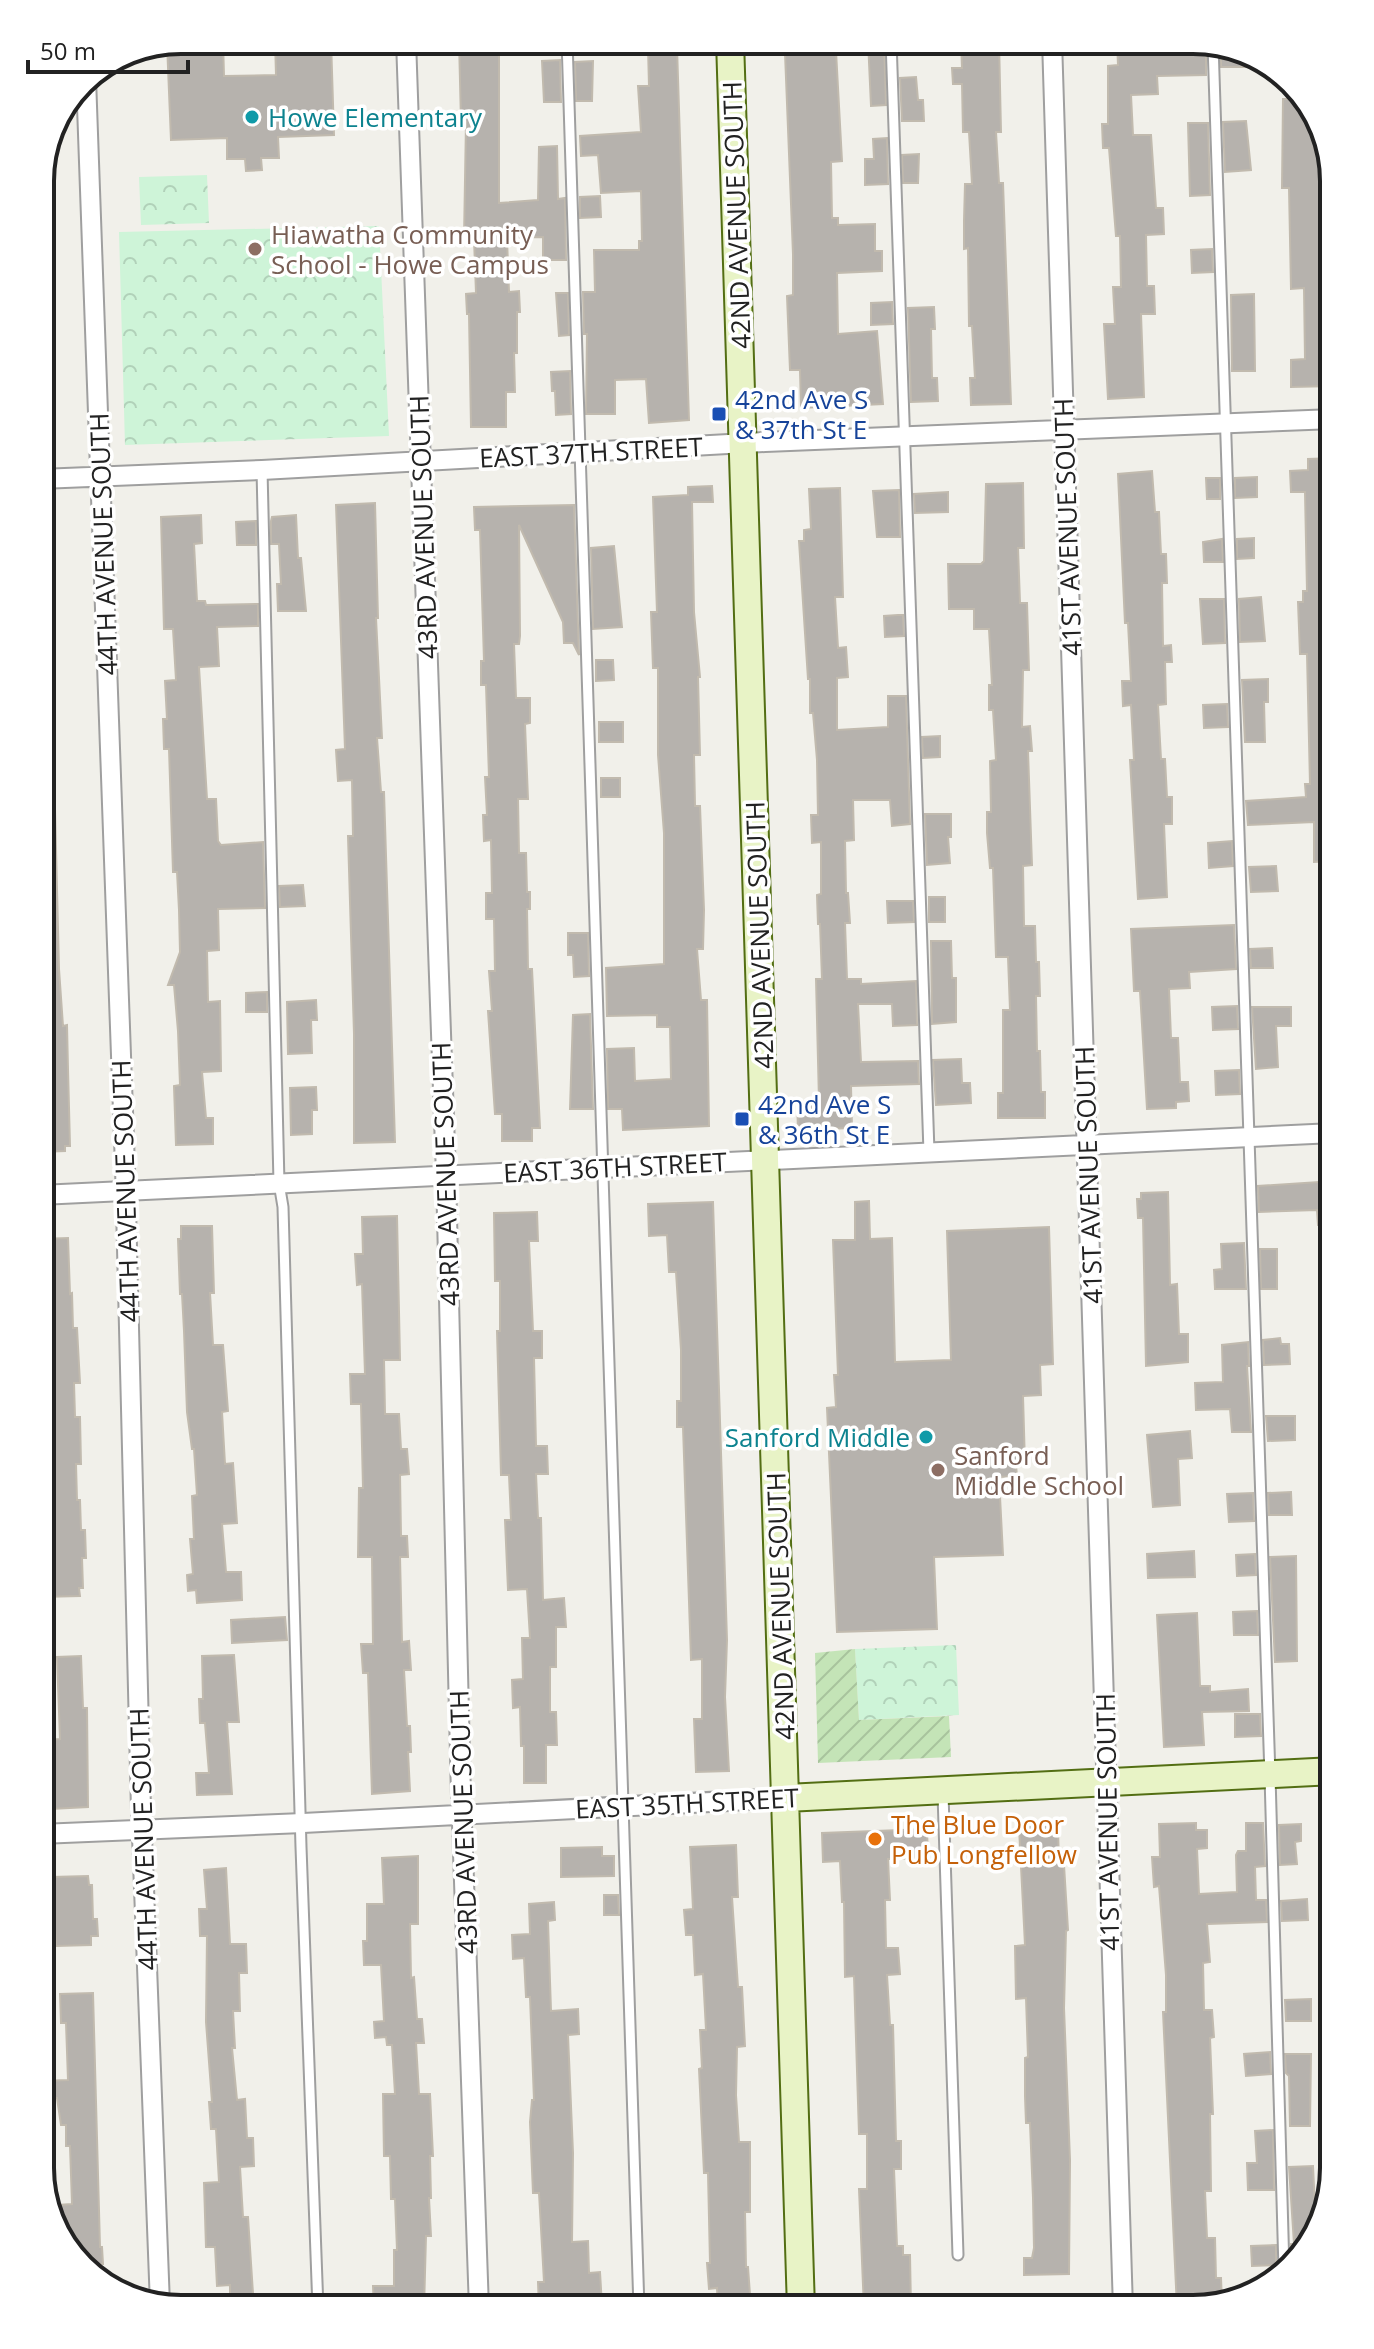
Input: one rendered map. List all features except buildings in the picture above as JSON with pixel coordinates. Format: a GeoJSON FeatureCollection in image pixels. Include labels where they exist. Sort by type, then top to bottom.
{"type":"FeatureCollection","features":[{"type":"Feature","properties":{"kind":"street","name":"43RD AVENUE SOUTH"},"geometry":{"type":"LineString","coordinates":[[406,54],[446,1175],[479,2295]]}},
{"type":"Feature","properties":{"kind":"street","name":"42ND AVENUE SOUTH"},"geometry":{"type":"LineString","coordinates":[[730,54],[801,2295]]}},
{"type":"Feature","properties":{"kind":"street","name":"41ST AVENUE SOUTH"},"geometry":{"type":"LineString","coordinates":[[1052,54],[1123,2295]]}},
{"type":"Feature","properties":{"kind":"street","name":"44TH AVENUE SOUTH"},"geometry":{"type":"LineString","coordinates":[[87,96],[126,1191],[142,1831],[160,2293]]}},
{"type":"Feature","properties":{"kind":"street","name":"EAST 37TH STREET"},"geometry":{"type":"LineString","coordinates":[[54,478],[904,436],[1320,420]]}},
{"type":"Feature","properties":{"kind":"street","name":"EAST 36TH STREET"},"geometry":{"type":"LineString","coordinates":[[54,1194],[1320,1134]]}},
{"type":"Feature","properties":{"kind":"street","name":"EAST 35TH STREET"},"geometry":{"type":"LineString","coordinates":[[54,1834],[1320,1772]]}},
{"type":"Feature","properties":{"kind":"lane"},"geometry":{"type":"LineString","coordinates":[[567,54],[639,2295]]}},
{"type":"Feature","properties":{"kind":"lane"},"geometry":{"type":"LineString","coordinates":[[891,54],[929,1152]]}},
{"type":"Feature","properties":{"kind":"lane"},"geometry":{"type":"LineString","coordinates":[[1213,55],[1284,2257]]}},
{"type":"Feature","properties":{"kind":"lane"},"geometry":{"type":"LineString","coordinates":[[262,470],[279,1183],[284,1222],[318,2295]]}},
{"type":"Feature","properties":{"kind":"lane"},"geometry":{"type":"LineString","coordinates":[[943,1790],[958,2255]]}},
{"type":"Feature","properties":{"kind":"green space"},"geometry":{"type":"Polygon","coordinates":[[[207,175],[209,223],[141,225],[139,177],[207,175]]]}},
{"type":"Feature","properties":{"kind":"green space"},"geometry":{"type":"Polygon","coordinates":[[[379,226],[389,436],[125,445],[119,232],[379,226]]]}},
{"type":"Feature","properties":{"kind":"green space"},"geometry":{"type":"Polygon","coordinates":[[[956,1645],[959,1715],[859,1720],[855,1649],[956,1645]]]}},
{"type":"Feature","properties":{"kind":"green space"},"geometry":{"type":"Polygon","coordinates":[[[855,1649],[859,1720],[949,1716],[951,1757],[818,1763],[815,1653],[855,1649]]]}},
{"type":"Feature","properties":{"kind":"place","name":"Howe Elementary"},"geometry":{"type":"Point","coordinates":[252,117]}},
{"type":"Feature","properties":{"kind":"place","name":"Hiawatha Community School - Howe Campus"},"geometry":{"type":"Point","coordinates":[255,249]}},
{"type":"Feature","properties":{"kind":"place","name":"42nd Ave S & 37th St E"},"geometry":{"type":"Point","coordinates":[719,414]}},
{"type":"Feature","properties":{"kind":"place","name":"42nd Ave S & 36th St E"},"geometry":{"type":"Point","coordinates":[742,1119]}},
{"type":"Feature","properties":{"kind":"place","name":"Sanford Middle"},"geometry":{"type":"Point","coordinates":[926,1437]}},
{"type":"Feature","properties":{"kind":"place","name":"Sanford Middle School"},"geometry":{"type":"Point","coordinates":[938,1470]}},
{"type":"Feature","properties":{"kind":"place","name":"The Blue Door Pub Longfellow"},"geometry":{"type":"Point","coordinates":[875,1839]}}]}
